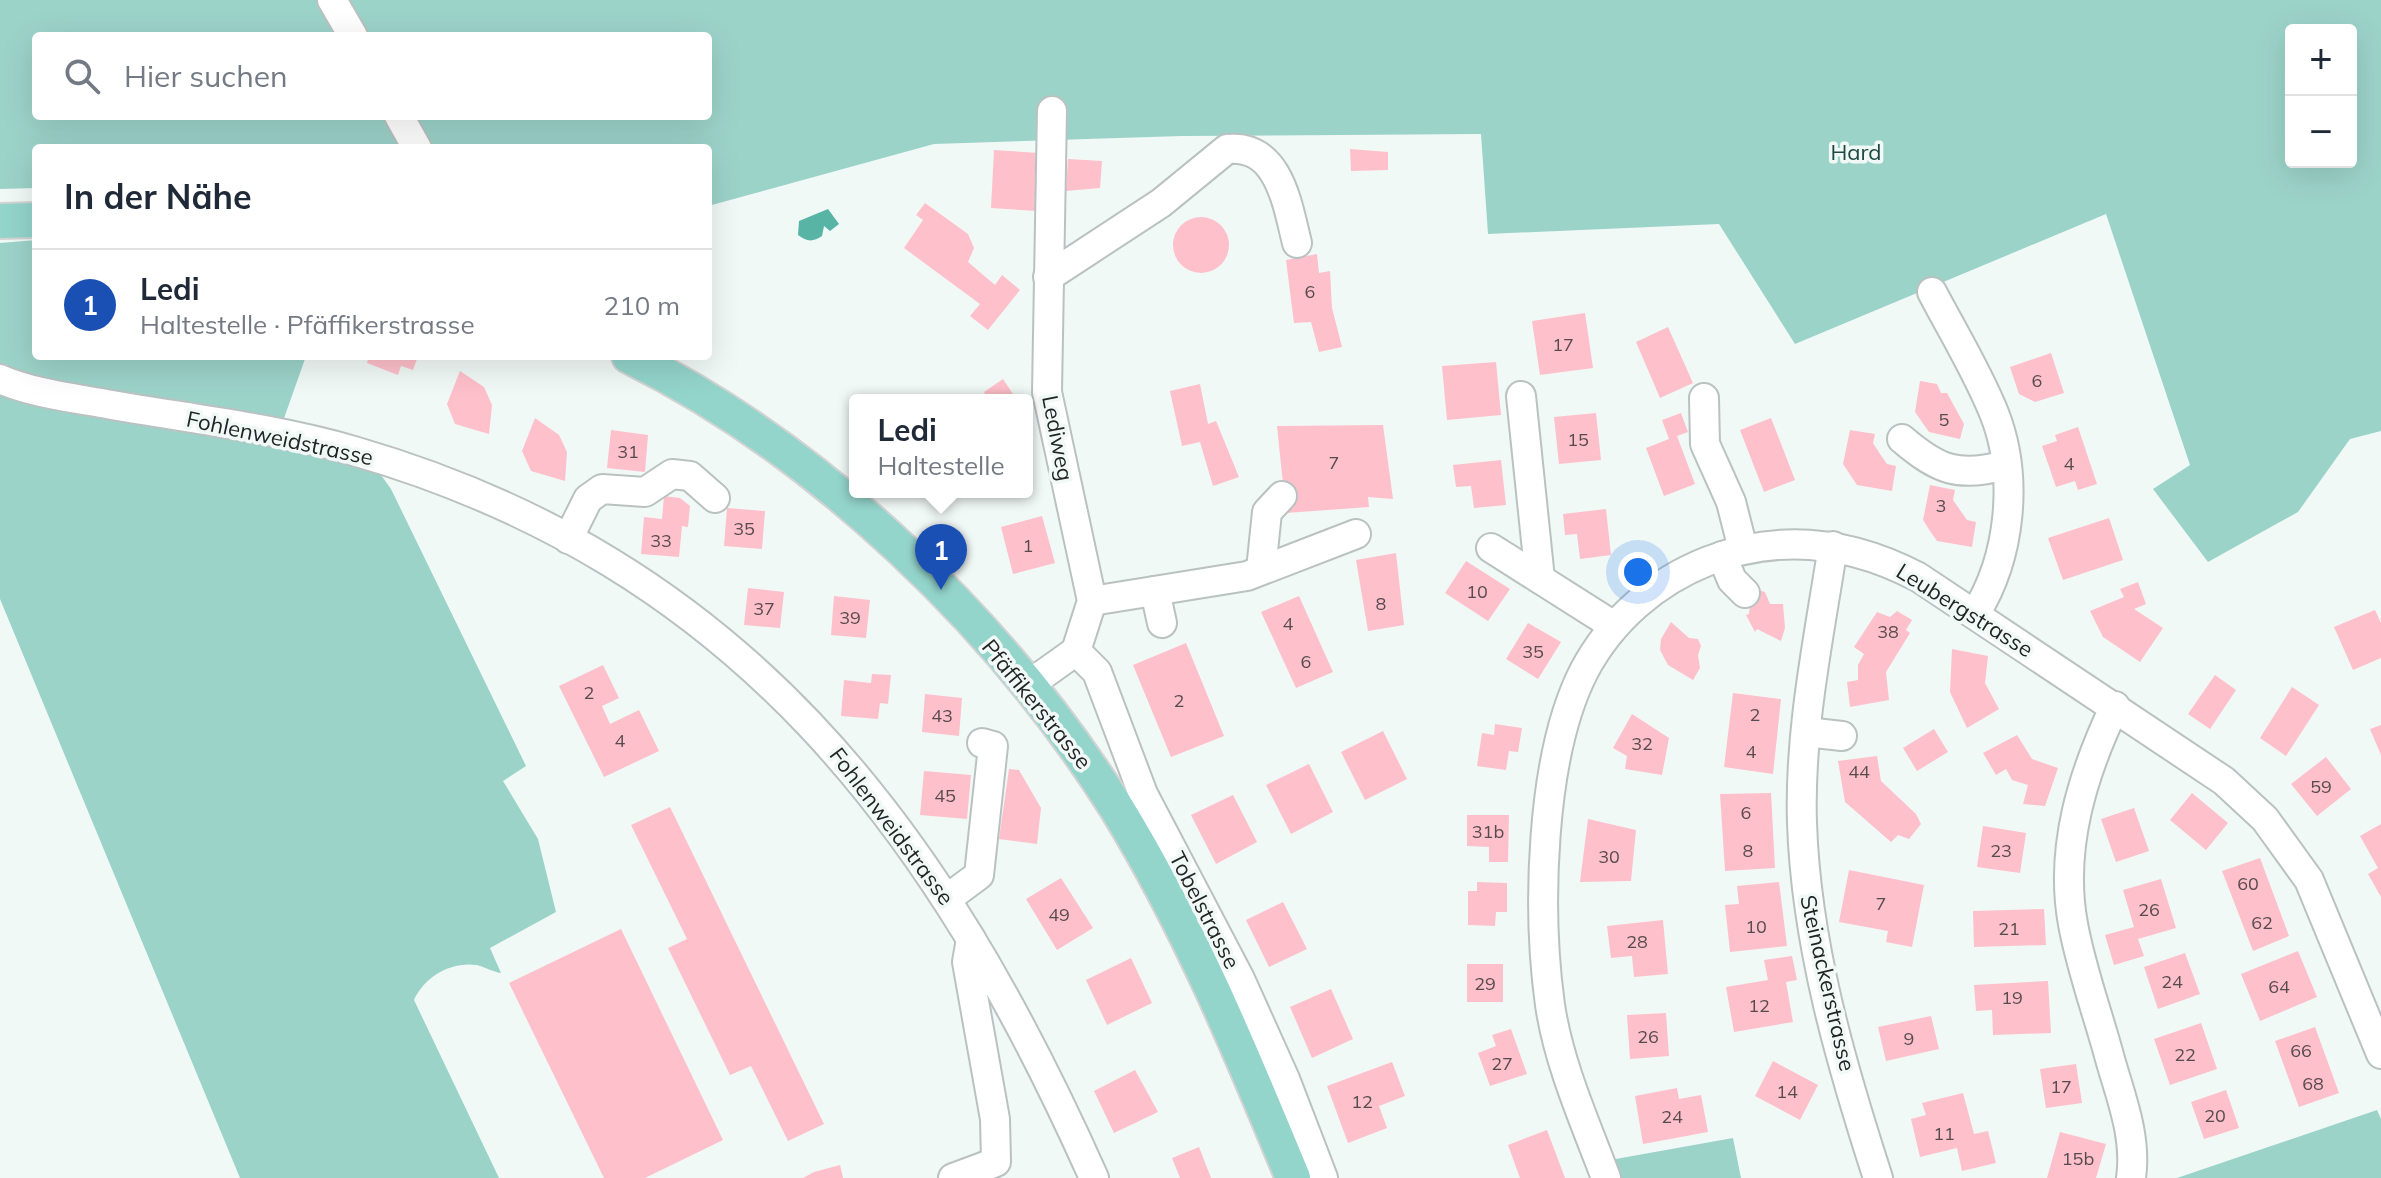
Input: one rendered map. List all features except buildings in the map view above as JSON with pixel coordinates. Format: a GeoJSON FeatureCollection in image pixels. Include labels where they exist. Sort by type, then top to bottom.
{"type":"FeatureCollection","features":[{"type":"Feature","properties":{"kind":"main road"},"geometry":{"type":"LineString","coordinates":[[0,221],[32,220]]}},
{"type":"Feature","properties":{"kind":"main road","name":"Pfäffikerstrasse"},"geometry":{"type":"LineString","coordinates":[[636,360],[739,419],[839,493],[941,590],[1027,686],[1068,738],[1115,807],[1187,934],[1293,1178]]}},
{"type":"Feature","properties":{"kind":"street"},"geometry":{"type":"LineString","coordinates":[[332,0],[351,32]]}},
{"type":"Feature","properties":{"kind":"street","name":"Lediweg"},"geometry":{"type":"LineString","coordinates":[[1052,111],[1047,392],[1092,601],[1076,651]]}},
{"type":"Feature","properties":{"kind":"street"},"geometry":{"type":"LineString","coordinates":[[401,120],[415,144]]}},
{"type":"Feature","properties":{"kind":"street"},"geometry":{"type":"LineString","coordinates":[[1048,277],[1161,203],[1213,156],[1227,149],[1255,151],[1268,161],[1279,182],[1297,243]]}},
{"type":"Feature","properties":{"kind":"street"},"geometry":{"type":"LineString","coordinates":[[1932,292],[1986,396],[1998,428],[2005,465],[2005,533],[1988,592],[1975,614]]}},
{"type":"Feature","properties":{"kind":"street","name":"Fohlenweidstrasse"},"geometry":{"type":"LineString","coordinates":[[0,379],[49,394],[279,434],[355,451],[479,496],[568,539],[673,604],[719,638],[799,711],[874,795],[948,898],[971,938],[1094,1178]]}},
{"type":"Feature","properties":{"kind":"street"},"geometry":{"type":"LineString","coordinates":[[1521,396],[1540,579]]}},
{"type":"Feature","properties":{"kind":"street"},"geometry":{"type":"LineString","coordinates":[[1704,398],[1705,444],[1731,502],[1732,580],[1745,593]]}},
{"type":"Feature","properties":{"kind":"street"},"geometry":{"type":"LineString","coordinates":[[1902,439],[1930,463],[1976,473],[2005,465]]}},
{"type":"Feature","properties":{"kind":"street"},"geometry":{"type":"LineString","coordinates":[[568,539],[588,499],[602,489],[645,492],[672,474],[690,476],[715,498]]}},
{"type":"Feature","properties":{"kind":"street"},"geometry":{"type":"LineString","coordinates":[[1261,570],[1267,512],[1282,496]]}},
{"type":"Feature","properties":{"kind":"street"},"geometry":{"type":"LineString","coordinates":[[1092,601],[1261,570],[1356,534]]}},
{"type":"Feature","properties":{"kind":"street","name":"Leubergstrasse"},"geometry":{"type":"LineString","coordinates":[[1606,1178],[1557,1040],[1546,961],[1544,880],[1549,814],[1568,717],[1584,672],[1614,626],[1674,577],[1733,553],[1799,543],[1833,546],[1892,564],[1975,614],[2224,781],[2281,838],[2320,901],[2381,1054]]}},
{"type":"Feature","properties":{"kind":"street","name":"Steinackerstrasse"},"geometry":{"type":"LineString","coordinates":[[1833,546],[1806,732],[1802,820],[1809,914],[1826,996],[1878,1178]]}},
{"type":"Feature","properties":{"kind":"street"},"geometry":{"type":"LineString","coordinates":[[1491,548],[1614,626]]}},
{"type":"Feature","properties":{"kind":"street"},"geometry":{"type":"LineString","coordinates":[[1155,591],[1162,623]]}},
{"type":"Feature","properties":{"kind":"street"},"geometry":{"type":"LineString","coordinates":[[1027,686],[1076,651]]}},
{"type":"Feature","properties":{"kind":"street","name":"Tobelstrasse"},"geometry":{"type":"LineString","coordinates":[[1076,651],[1097,672],[1143,794],[1240,979],[1285,1079],[1323,1178]]}},
{"type":"Feature","properties":{"kind":"street"},"geometry":{"type":"LineString","coordinates":[[2115,706],[2081,788],[2071,857],[2071,893],[2081,958],[2129,1126],[2131,1178]]}},
{"type":"Feature","properties":{"kind":"street"},"geometry":{"type":"LineString","coordinates":[[1806,732],[1842,736]]}},
{"type":"Feature","properties":{"kind":"street"},"geometry":{"type":"LineString","coordinates":[[948,898],[979,875],[993,746],[982,743]]}},
{"type":"Feature","properties":{"kind":"street"},"geometry":{"type":"LineString","coordinates":[[953,1178],[996,1162],[995,1119],[967,962],[971,938]]}},
{"type":"Feature","properties":{"kind":"green space"},"geometry":{"type":"Polygon","coordinates":[[[0,0],[318,0],[337,32],[32,32],[32,120],[389,120],[404,144],[32,144],[32,188],[0,189],[0,0]]]}},
{"type":"Feature","properties":{"kind":"green space","name":"Hard"},"geometry":{"type":"Polygon","coordinates":[[[332,0],[2381,0],[2381,431],[2350,439],[2298,512],[2208,562],[2153,489],[2190,465],[2106,214],[1795,344],[1719,224],[1488,234],[1481,134],[1182,136],[934,144],[712,205],[712,144],[415,144],[401,120],[712,120],[712,32],[351,32],[332,0]]]}},
{"type":"Feature","properties":{"kind":"green space"},"geometry":{"type":"Polygon","coordinates":[[[32,240],[32,360],[305,360],[282,424],[77,387],[0,367],[0,243],[32,240]]]}},
{"type":"Feature","properties":{"kind":"green space"},"geometry":{"type":"Polygon","coordinates":[[[0,390],[363,465],[381,475],[391,489],[526,766],[503,781],[538,839],[556,912],[490,948],[501,973],[467,964],[448,968],[424,984],[414,1000],[499,1178],[240,1178],[0,599],[0,390]]]}},
{"type":"Feature","properties":{"kind":"green space"},"geometry":{"type":"Polygon","coordinates":[[[2377,1110],[2381,1119],[2381,1178],[2177,1178],[2377,1110]]]}},
{"type":"Feature","properties":{"kind":"green space"},"geometry":{"type":"Polygon","coordinates":[[[1733,1138],[1741,1178],[1617,1178],[1610,1160],[1733,1138]]]}},
{"type":"Feature","properties":{"kind":"shaded area"},"geometry":{"type":"Polygon","coordinates":[[[828,209],[839,224],[830,231],[824,226],[822,236],[813,240],[798,235],[799,221],[828,209]]]}},
{"type":"Feature","properties":{"kind":"place","name":"Ledi"},"geometry":{"type":"Point","coordinates":[941,590]}}]}
